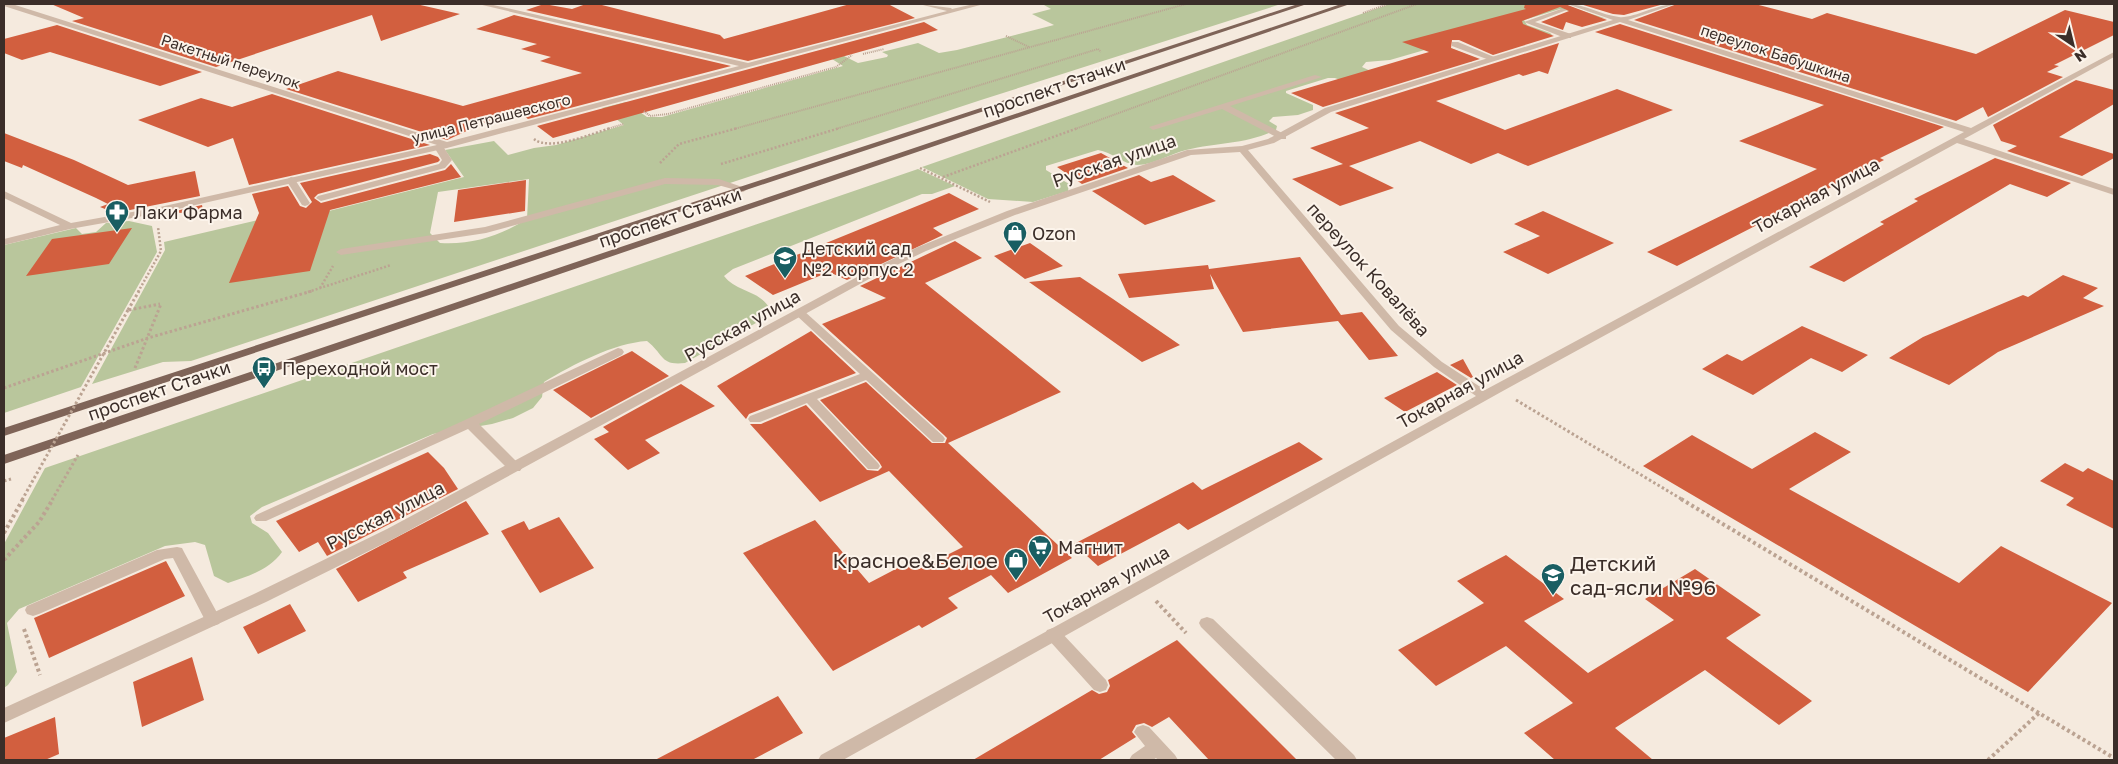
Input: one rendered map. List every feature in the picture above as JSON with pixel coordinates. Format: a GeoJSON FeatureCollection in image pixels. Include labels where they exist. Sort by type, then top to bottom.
{"type":"FeatureCollection","features":[{"type":"Feature","properties":{"kind":"main road","name":"проспект Стачки"},"geometry":{"type":"LineString","coordinates":[[4,432],[1304,4]]}},
{"type":"Feature","properties":{"kind":"main road","name":"проспект Стачки"},"geometry":{"type":"LineString","coordinates":[[4,460],[1347,4]]}},
{"type":"Feature","properties":{"kind":"street","name":"Ракетный переулок"},"geometry":{"type":"LineString","coordinates":[[6,4],[443,146]]}},
{"type":"Feature","properties":{"kind":"street"},"geometry":{"type":"LineString","coordinates":[[481,4],[749,66]]}},
{"type":"Feature","properties":{"kind":"street"},"geometry":{"type":"LineString","coordinates":[[922,4],[954,10]]}},
{"type":"Feature","properties":{"kind":"street","name":"улица Петрашевского"},"geometry":{"type":"LineString","coordinates":[[4,242],[70,226],[160,210],[443,146],[981,4]]}},
{"type":"Feature","properties":{"kind":"street","name":"переулок Бабушкина"},"geometry":{"type":"LineString","coordinates":[[1570,4],[1974,132]]}},
{"type":"Feature","properties":{"kind":"street","name":"Русская улица"},"geometry":{"type":"LineString","coordinates":[[4,716],[213,620],[392,533],[876,271],[922,249],[1011,213],[1190,152],[1242,149],[1283,137],[1328,110],[1672,4]]}},
{"type":"Feature","properties":{"kind":"street"},"geometry":{"type":"LineString","coordinates":[[1563,10],[1528,22],[1568,36]]}},
{"type":"Feature","properties":{"kind":"street"},"geometry":{"type":"LineString","coordinates":[[1455,44],[1495,59]]}},
{"type":"Feature","properties":{"kind":"street","name":"Токарная улица"},"geometry":{"type":"LineString","coordinates":[[827,760],[1497,389],[1974,132],[2114,54]]}},
{"type":"Feature","properties":{"kind":"street"},"geometry":{"type":"LineString","coordinates":[[1153,127],[1318,77]]}},
{"type":"Feature","properties":{"kind":"street"},"geometry":{"type":"LineString","coordinates":[[1223,106],[1283,137]]}},
{"type":"Feature","properties":{"kind":"street"},"geometry":{"type":"LineString","coordinates":[[1958,140],[2114,192]]}},
{"type":"Feature","properties":{"kind":"street"},"geometry":{"type":"LineString","coordinates":[[321,198],[442,166],[447,160],[443,146]]}},
{"type":"Feature","properties":{"kind":"street","name":"переулок Ковалёва"},"geometry":{"type":"LineString","coordinates":[[1242,149],[1395,328],[1420,352],[1444,371],[1485,396]]}},
{"type":"Feature","properties":{"kind":"street"},"geometry":{"type":"LineString","coordinates":[[291,180],[305,203]]}},
{"type":"Feature","properties":{"kind":"street"},"geometry":{"type":"LineString","coordinates":[[340,252],[486,230],[665,181],[719,182],[743,189]]}},
{"type":"Feature","properties":{"kind":"street"},"geometry":{"type":"LineString","coordinates":[[4,194],[70,226]]}},
{"type":"Feature","properties":{"kind":"street"},"geometry":{"type":"LineString","coordinates":[[800,313],[938,439]]}},
{"type":"Feature","properties":{"kind":"street"},"geometry":{"type":"LineString","coordinates":[[261,518],[470,423],[618,352]]}},
{"type":"Feature","properties":{"kind":"street"},"geometry":{"type":"LineString","coordinates":[[755,419],[868,375]]}},
{"type":"Feature","properties":{"kind":"street"},"geometry":{"type":"LineString","coordinates":[[809,398],[873,466]]}},
{"type":"Feature","properties":{"kind":"street"},"geometry":{"type":"LineString","coordinates":[[470,423],[515,468]]}},
{"type":"Feature","properties":{"kind":"street"},"geometry":{"type":"LineString","coordinates":[[33,610],[162,554],[177,552],[213,620]]}},
{"type":"Feature","properties":{"kind":"street"},"geometry":{"type":"LineString","coordinates":[[1207,623],[1348,760]]}},
{"type":"Feature","properties":{"kind":"street"},"geometry":{"type":"LineString","coordinates":[[1053,634],[1100,685]]}},
{"type":"Feature","properties":{"kind":"street"},"geometry":{"type":"LineString","coordinates":[[1138,760],[1163,754],[1143,732]]}},
{"type":"Feature","properties":{"kind":"path"},"geometry":{"type":"LineString","coordinates":[[665,181],[656,167],[679,144],[1186,4]]}},
{"type":"Feature","properties":{"kind":"path"},"geometry":{"type":"LineString","coordinates":[[943,178],[1417,4]]}},
{"type":"Feature","properties":{"kind":"path"},"geometry":{"type":"LineString","coordinates":[[1006,36],[1030,47]]}},
{"type":"Feature","properties":{"kind":"path"},"geometry":{"type":"LineString","coordinates":[[721,164],[1098,49],[1103,55]]}},
{"type":"Feature","properties":{"kind":"path"},"geometry":{"type":"LineString","coordinates":[[624,98],[650,116],[662,116],[829,69],[844,63],[853,54]]}},
{"type":"Feature","properties":{"kind":"path"},"geometry":{"type":"LineString","coordinates":[[517,126],[540,144],[546,145],[624,124]]}},
{"type":"Feature","properties":{"kind":"path"},"geometry":{"type":"LineString","coordinates":[[918,167],[1011,213]]}},
{"type":"Feature","properties":{"kind":"path"},"geometry":{"type":"LineString","coordinates":[[4,533],[161,251],[158,229],[160,210]]}},
{"type":"Feature","properties":{"kind":"path"},"geometry":{"type":"LineString","coordinates":[[319,289],[340,252]]}},
{"type":"Feature","properties":{"kind":"path"},"geometry":{"type":"LineString","coordinates":[[4,388],[148,338],[319,289],[399,262]]}},
{"type":"Feature","properties":{"kind":"path"},"geometry":{"type":"LineString","coordinates":[[128,310],[160,304],[137,366]]}},
{"type":"Feature","properties":{"kind":"path"},"geometry":{"type":"LineString","coordinates":[[1497,389],[2114,758]]}},
{"type":"Feature","properties":{"kind":"path"},"geometry":{"type":"LineString","coordinates":[[69,458],[87,451]]}},
{"type":"Feature","properties":{"kind":"path"},"geometry":{"type":"LineString","coordinates":[[4,560],[39,522],[74,461]]}},
{"type":"Feature","properties":{"kind":"path"},"geometry":{"type":"LineString","coordinates":[[32,471],[51,464]]}},
{"type":"Feature","properties":{"kind":"path"},"geometry":{"type":"LineString","coordinates":[[4,481],[14,477]]}},
{"type":"Feature","properties":{"kind":"path"},"geometry":{"type":"LineString","coordinates":[[33,610],[21,620],[48,696]]}},
{"type":"Feature","properties":{"kind":"path"},"geometry":{"type":"LineString","coordinates":[[1988,760],[2039,713]]}},
{"type":"Feature","properties":{"kind":"green space"},"geometry":{"type":"Polygon","coordinates":[[[1281,4],[981,100],[191,361],[163,362],[92,384],[165,250],[164,242],[292,212],[305,217],[464,177],[445,150],[494,141],[508,155],[534,148],[556,145],[624,125],[602,108],[626,102],[647,117],[662,117],[843,66],[821,52],[836,52],[858,63],[887,57],[888,55],[882,52],[918,43],[939,53],[1054,25],[1032,14],[1051,9],[1044,5],[1281,4]],[[529,179],[438,192],[430,233],[440,243],[474,241],[496,235],[527,219],[529,179]]]}},
{"type":"Feature","properties":{"kind":"green space"},"geometry":{"type":"Polygon","coordinates":[[[1390,4],[1562,4],[1607,19],[1560,9],[1524,20],[1527,25],[1550,33],[1552,35],[1550,36],[1502,30],[1443,40],[1443,45],[1476,58],[1471,62],[1428,49],[1390,60],[1366,62],[1362,67],[1392,81],[1361,88],[1335,78],[1328,78],[1286,91],[1286,93],[1313,105],[1313,110],[1298,115],[1273,117],[1269,121],[1277,126],[1276,130],[1242,141],[1198,147],[1143,165],[1132,164],[1098,150],[1046,166],[1046,170],[1069,184],[1068,191],[1033,202],[988,199],[922,167],[1390,4]]]}},
{"type":"Feature","properties":{"kind":"green space"},"geometry":{"type":"Polygon","coordinates":[[[918,169],[955,186],[932,194],[922,194],[733,269],[724,276],[735,285],[760,298],[770,309],[763,319],[685,363],[666,361],[647,341],[607,350],[580,362],[544,382],[542,397],[533,408],[513,418],[492,424],[433,434],[262,507],[250,516],[252,523],[268,533],[282,552],[258,572],[228,583],[214,576],[205,545],[195,542],[165,546],[19,609],[7,623],[17,672],[4,688],[4,544],[45,468],[918,169]]]}},
{"type":"Feature","properties":{"kind":"green space"},"geometry":{"type":"Polygon","coordinates":[[[129,221],[152,226],[157,252],[81,387],[4,413],[4,245],[76,228],[82,234],[96,232],[106,223],[129,221]]]}},
{"type":"Feature","properties":{"kind":"building"},"geometry":{"type":"Polygon","coordinates":[[[51,4],[416,4],[460,14],[381,41],[372,15],[216,67],[72,21],[84,18],[51,4]]]}},
{"type":"Feature","properties":{"kind":"building"},"geometry":{"type":"Polygon","coordinates":[[[544,4],[572,9],[586,4],[598,4],[720,35],[724,39],[850,4],[888,4],[915,18],[748,61],[526,10],[544,4]]]}},
{"type":"Feature","properties":{"kind":"building"},"geometry":{"type":"Polygon","coordinates":[[[1525,4],[1565,4],[1607,20],[1582,27],[1566,22],[1563,30],[1541,22],[1569,11],[1560,7],[1522,21],[1523,24],[1554,36],[1493,55],[1459,40],[1452,40],[1451,48],[1480,59],[1323,107],[1291,93],[1429,52],[1402,42],[1526,9],[1524,8],[1525,4]]]}},
{"type":"Feature","properties":{"kind":"building"},"geometry":{"type":"Polygon","coordinates":[[[1580,4],[1664,4],[1624,15],[1613,14],[1580,4]]]}},
{"type":"Feature","properties":{"kind":"building"},"geometry":{"type":"Polygon","coordinates":[[[1677,4],[1755,4],[1812,19],[1827,13],[1976,54],[2065,10],[2114,22],[2114,35],[2054,65],[2059,66],[2047,72],[2063,77],[1988,117],[1983,107],[1956,121],[1634,20],[1677,4]]]}},
{"type":"Feature","properties":{"kind":"building"},"geometry":{"type":"Polygon","coordinates":[[[514,15],[731,66],[528,119],[515,109],[447,140],[286,89],[338,71],[463,106],[582,73],[540,61],[551,57],[521,49],[537,44],[476,29],[514,15]]]}},
{"type":"Feature","properties":{"kind":"building"},"geometry":{"type":"Polygon","coordinates":[[[924,22],[938,30],[553,138],[537,126],[924,22]]]}},
{"type":"Feature","properties":{"kind":"building"},"geometry":{"type":"Polygon","coordinates":[[[1620,24],[1944,127],[1880,158],[1884,160],[1677,266],[1647,252],[1817,169],[1739,141],[1824,105],[1595,32],[1620,24]]]}},
{"type":"Feature","properties":{"kind":"building"},"geometry":{"type":"Polygon","coordinates":[[[57,25],[202,72],[160,86],[50,52],[22,60],[4,53],[4,39],[57,25]]]}},
{"type":"Feature","properties":{"kind":"building"},"geometry":{"type":"Polygon","coordinates":[[[1559,43],[1548,74],[1539,71],[1523,76],[1519,74],[1436,101],[1505,130],[1617,89],[1673,110],[1528,166],[1498,153],[1471,164],[1420,141],[1349,166],[1394,188],[1340,206],[1292,179],[1343,164],[1310,148],[1369,128],[1335,113],[1559,43]]]}},
{"type":"Feature","properties":{"kind":"building"},"geometry":{"type":"Polygon","coordinates":[[[2076,80],[2114,90],[2114,104],[2059,137],[2114,154],[2114,158],[2082,176],[2007,151],[2017,146],[2001,141],[1993,125],[2076,80]]]}},
{"type":"Feature","properties":{"kind":"building"},"geometry":{"type":"Polygon","coordinates":[[[272,94],[430,145],[249,185],[233,138],[208,147],[138,120],[201,98],[232,107],[272,94]]]}},
{"type":"Feature","properties":{"kind":"building"},"geometry":{"type":"Polygon","coordinates":[[[4,133],[74,160],[128,185],[195,171],[200,196],[115,213],[100,207],[108,204],[96,198],[23,165],[22,168],[4,161],[4,133]]]}},
{"type":"Feature","properties":{"kind":"building"},"geometry":{"type":"Polygon","coordinates":[[[1101,153],[1128,168],[1082,184],[1057,167],[1101,153]]]}},
{"type":"Feature","properties":{"kind":"building"},"geometry":{"type":"Polygon","coordinates":[[[430,154],[438,157],[440,160],[318,194],[314,198],[321,203],[445,170],[451,164],[461,177],[330,210],[310,271],[229,283],[259,213],[252,194],[288,186],[300,206],[306,208],[312,202],[300,183],[430,154]]]}},
{"type":"Feature","properties":{"kind":"building"},"geometry":{"type":"Polygon","coordinates":[[[1995,158],[2071,183],[2047,197],[2010,184],[1844,282],[1809,267],[1884,224],[1880,222],[1918,201],[1914,199],[1995,158]]]}},
{"type":"Feature","properties":{"kind":"building"},"geometry":{"type":"Polygon","coordinates":[[[1139,175],[1151,182],[1173,175],[1216,201],[1145,225],[1092,191],[1139,175]]]}},
{"type":"Feature","properties":{"kind":"building"},"geometry":{"type":"Polygon","coordinates":[[[526,180],[525,211],[454,222],[458,190],[526,180]]]}},
{"type":"Feature","properties":{"kind":"building"},"geometry":{"type":"Polygon","coordinates":[[[949,193],[979,209],[933,228],[943,235],[847,280],[829,272],[773,295],[745,276],[949,193]]]}},
{"type":"Feature","properties":{"kind":"building"},"geometry":{"type":"Polygon","coordinates":[[[202,205],[204,215],[171,212],[202,205]]]}},
{"type":"Feature","properties":{"kind":"building"},"geometry":{"type":"Polygon","coordinates":[[[1543,211],[1614,243],[1548,274],[1503,252],[1540,236],[1514,224],[1543,211]]]}},
{"type":"Feature","properties":{"kind":"building"},"geometry":{"type":"Polygon","coordinates":[[[132,228],[109,264],[26,276],[52,239],[132,228]]]}},
{"type":"Feature","properties":{"kind":"building"},"geometry":{"type":"Polygon","coordinates":[[[955,241],[982,258],[925,283],[1061,392],[948,443],[1072,558],[1008,593],[991,575],[948,598],[958,608],[922,628],[919,625],[833,671],[743,553],[815,520],[869,583],[911,561],[919,569],[963,547],[889,471],[820,502],[750,424],[761,424],[806,405],[867,470],[878,471],[882,467],[879,462],[820,400],[866,382],[932,443],[945,443],[947,438],[944,435],[822,324],[886,298],[860,286],[955,241]]]}},
{"type":"Feature","properties":{"kind":"building"},"geometry":{"type":"Polygon","coordinates":[[[1030,243],[1063,266],[1025,279],[994,256],[1030,243]]]}},
{"type":"Feature","properties":{"kind":"building"},"geometry":{"type":"Polygon","coordinates":[[[1300,257],[1341,315],[1362,312],[1398,356],[1369,360],[1338,321],[1243,332],[1210,274],[1214,289],[1129,298],[1118,274],[1208,265],[1209,269],[1300,257]]]}},
{"type":"Feature","properties":{"kind":"building"},"geometry":{"type":"Polygon","coordinates":[[[2063,275],[2098,288],[2083,298],[2104,306],[1998,352],[1949,385],[1889,358],[1923,337],[2023,295],[2028,297],[2063,275]]]}},
{"type":"Feature","properties":{"kind":"building"},"geometry":{"type":"Polygon","coordinates":[[[1080,277],[1180,345],[1142,362],[1029,282],[1080,277]]]}},
{"type":"Feature","properties":{"kind":"building"},"geometry":{"type":"Polygon","coordinates":[[[1802,326],[1868,355],[1842,372],[1811,358],[1753,395],[1702,369],[1727,354],[1742,361],[1802,326]]]}},
{"type":"Feature","properties":{"kind":"building"},"geometry":{"type":"Polygon","coordinates":[[[811,331],[856,373],[749,414],[746,419],[717,386],[811,331]]]}},
{"type":"Feature","properties":{"kind":"building"},"geometry":{"type":"Polygon","coordinates":[[[632,351],[669,376],[591,418],[553,390],[632,351]]]}},
{"type":"Feature","properties":{"kind":"building"},"geometry":{"type":"Polygon","coordinates":[[[1463,359],[1473,377],[1471,378],[1450,365],[1463,359]]]}},
{"type":"Feature","properties":{"kind":"building"},"geometry":{"type":"Polygon","coordinates":[[[1437,372],[1457,385],[1405,412],[1384,398],[1437,372]]]}},
{"type":"Feature","properties":{"kind":"building"},"geometry":{"type":"Polygon","coordinates":[[[681,384],[715,406],[645,440],[660,453],[628,470],[594,439],[609,432],[603,427],[681,384]]]}},
{"type":"Feature","properties":{"kind":"building"},"geometry":{"type":"Polygon","coordinates":[[[1815,432],[1851,452],[1789,489],[1959,583],[2001,546],[2112,603],[2028,692],[1643,466],[1692,435],[1752,469],[1815,432]]]}},
{"type":"Feature","properties":{"kind":"building"},"geometry":{"type":"Polygon","coordinates":[[[1299,442],[1323,459],[1188,530],[1179,523],[1098,566],[1074,544],[1193,482],[1202,490],[1299,442]]]}},
{"type":"Feature","properties":{"kind":"building"},"geometry":{"type":"Polygon","coordinates":[[[428,452],[444,468],[458,489],[327,556],[318,542],[299,552],[276,521],[428,452]]]}},
{"type":"Feature","properties":{"kind":"building"},"geometry":{"type":"Polygon","coordinates":[[[2065,463],[2083,472],[2088,468],[2114,481],[2114,529],[2066,505],[2074,498],[2040,481],[2065,463]]]}},
{"type":"Feature","properties":{"kind":"building"},"geometry":{"type":"Polygon","coordinates":[[[466,501],[489,534],[403,572],[407,578],[358,602],[336,569],[466,501]]]}},
{"type":"Feature","properties":{"kind":"building"},"geometry":{"type":"Polygon","coordinates":[[[559,517],[594,568],[540,593],[501,531],[524,521],[529,530],[559,517]]]}},
{"type":"Feature","properties":{"kind":"building"},"geometry":{"type":"Polygon","coordinates":[[[1506,555],[1564,599],[1524,621],[1588,673],[1674,620],[1645,599],[1695,569],[1761,615],[1726,638],[1812,701],[1779,725],[1705,670],[1615,728],[1653,760],[1555,760],[1524,733],[1573,703],[1506,646],[1436,686],[1398,650],[1484,603],[1457,581],[1506,555]]]}},
{"type":"Feature","properties":{"kind":"building"},"geometry":{"type":"Polygon","coordinates":[[[166,561],[185,596],[49,658],[34,618],[166,561]]]}},
{"type":"Feature","properties":{"kind":"building"},"geometry":{"type":"Polygon","coordinates":[[[290,604],[306,631],[258,654],[243,627],[290,604]]]}},
{"type":"Feature","properties":{"kind":"building"},"geometry":{"type":"Polygon","coordinates":[[[1177,640],[1297,760],[1209,760],[1169,717],[1152,727],[1144,723],[1136,725],[1132,732],[1136,737],[1099,760],[973,760],[1092,690],[1099,694],[1107,692],[1110,686],[1108,680],[1177,640]]]}},
{"type":"Feature","properties":{"kind":"building"},"geometry":{"type":"Polygon","coordinates":[[[192,657],[204,700],[142,727],[133,682],[192,657]]]}},
{"type":"Feature","properties":{"kind":"building"},"geometry":{"type":"Polygon","coordinates":[[[778,696],[803,733],[752,760],[655,760],[778,696]]]}},
{"type":"Feature","properties":{"kind":"building"},"geometry":{"type":"Polygon","coordinates":[[[55,717],[59,754],[45,760],[4,760],[4,738],[55,717]]]}},
{"type":"Feature","properties":{"kind":"place","name":"Лаки Фарма"},"geometry":{"type":"Point","coordinates":[117,233]}},
{"type":"Feature","properties":{"kind":"place","name":"Ozon"},"geometry":{"type":"Point","coordinates":[1015,254]}},
{"type":"Feature","properties":{"kind":"place","name":"Детский сад №2 корпус 2"},"geometry":{"type":"Point","coordinates":[785,279]}},
{"type":"Feature","properties":{"kind":"place","name":"Переходной мост"},"geometry":{"type":"Point","coordinates":[264,389]}},
{"type":"Feature","properties":{"kind":"place","name":"Магнит"},"geometry":{"type":"Point","coordinates":[1040,568]}},
{"type":"Feature","properties":{"kind":"place","name":"Красное&Белое"},"geometry":{"type":"Point","coordinates":[1016,581]}},
{"type":"Feature","properties":{"kind":"place","name":"Детский сад-ясли №96"},"geometry":{"type":"Point","coordinates":[1553,596]}}]}
